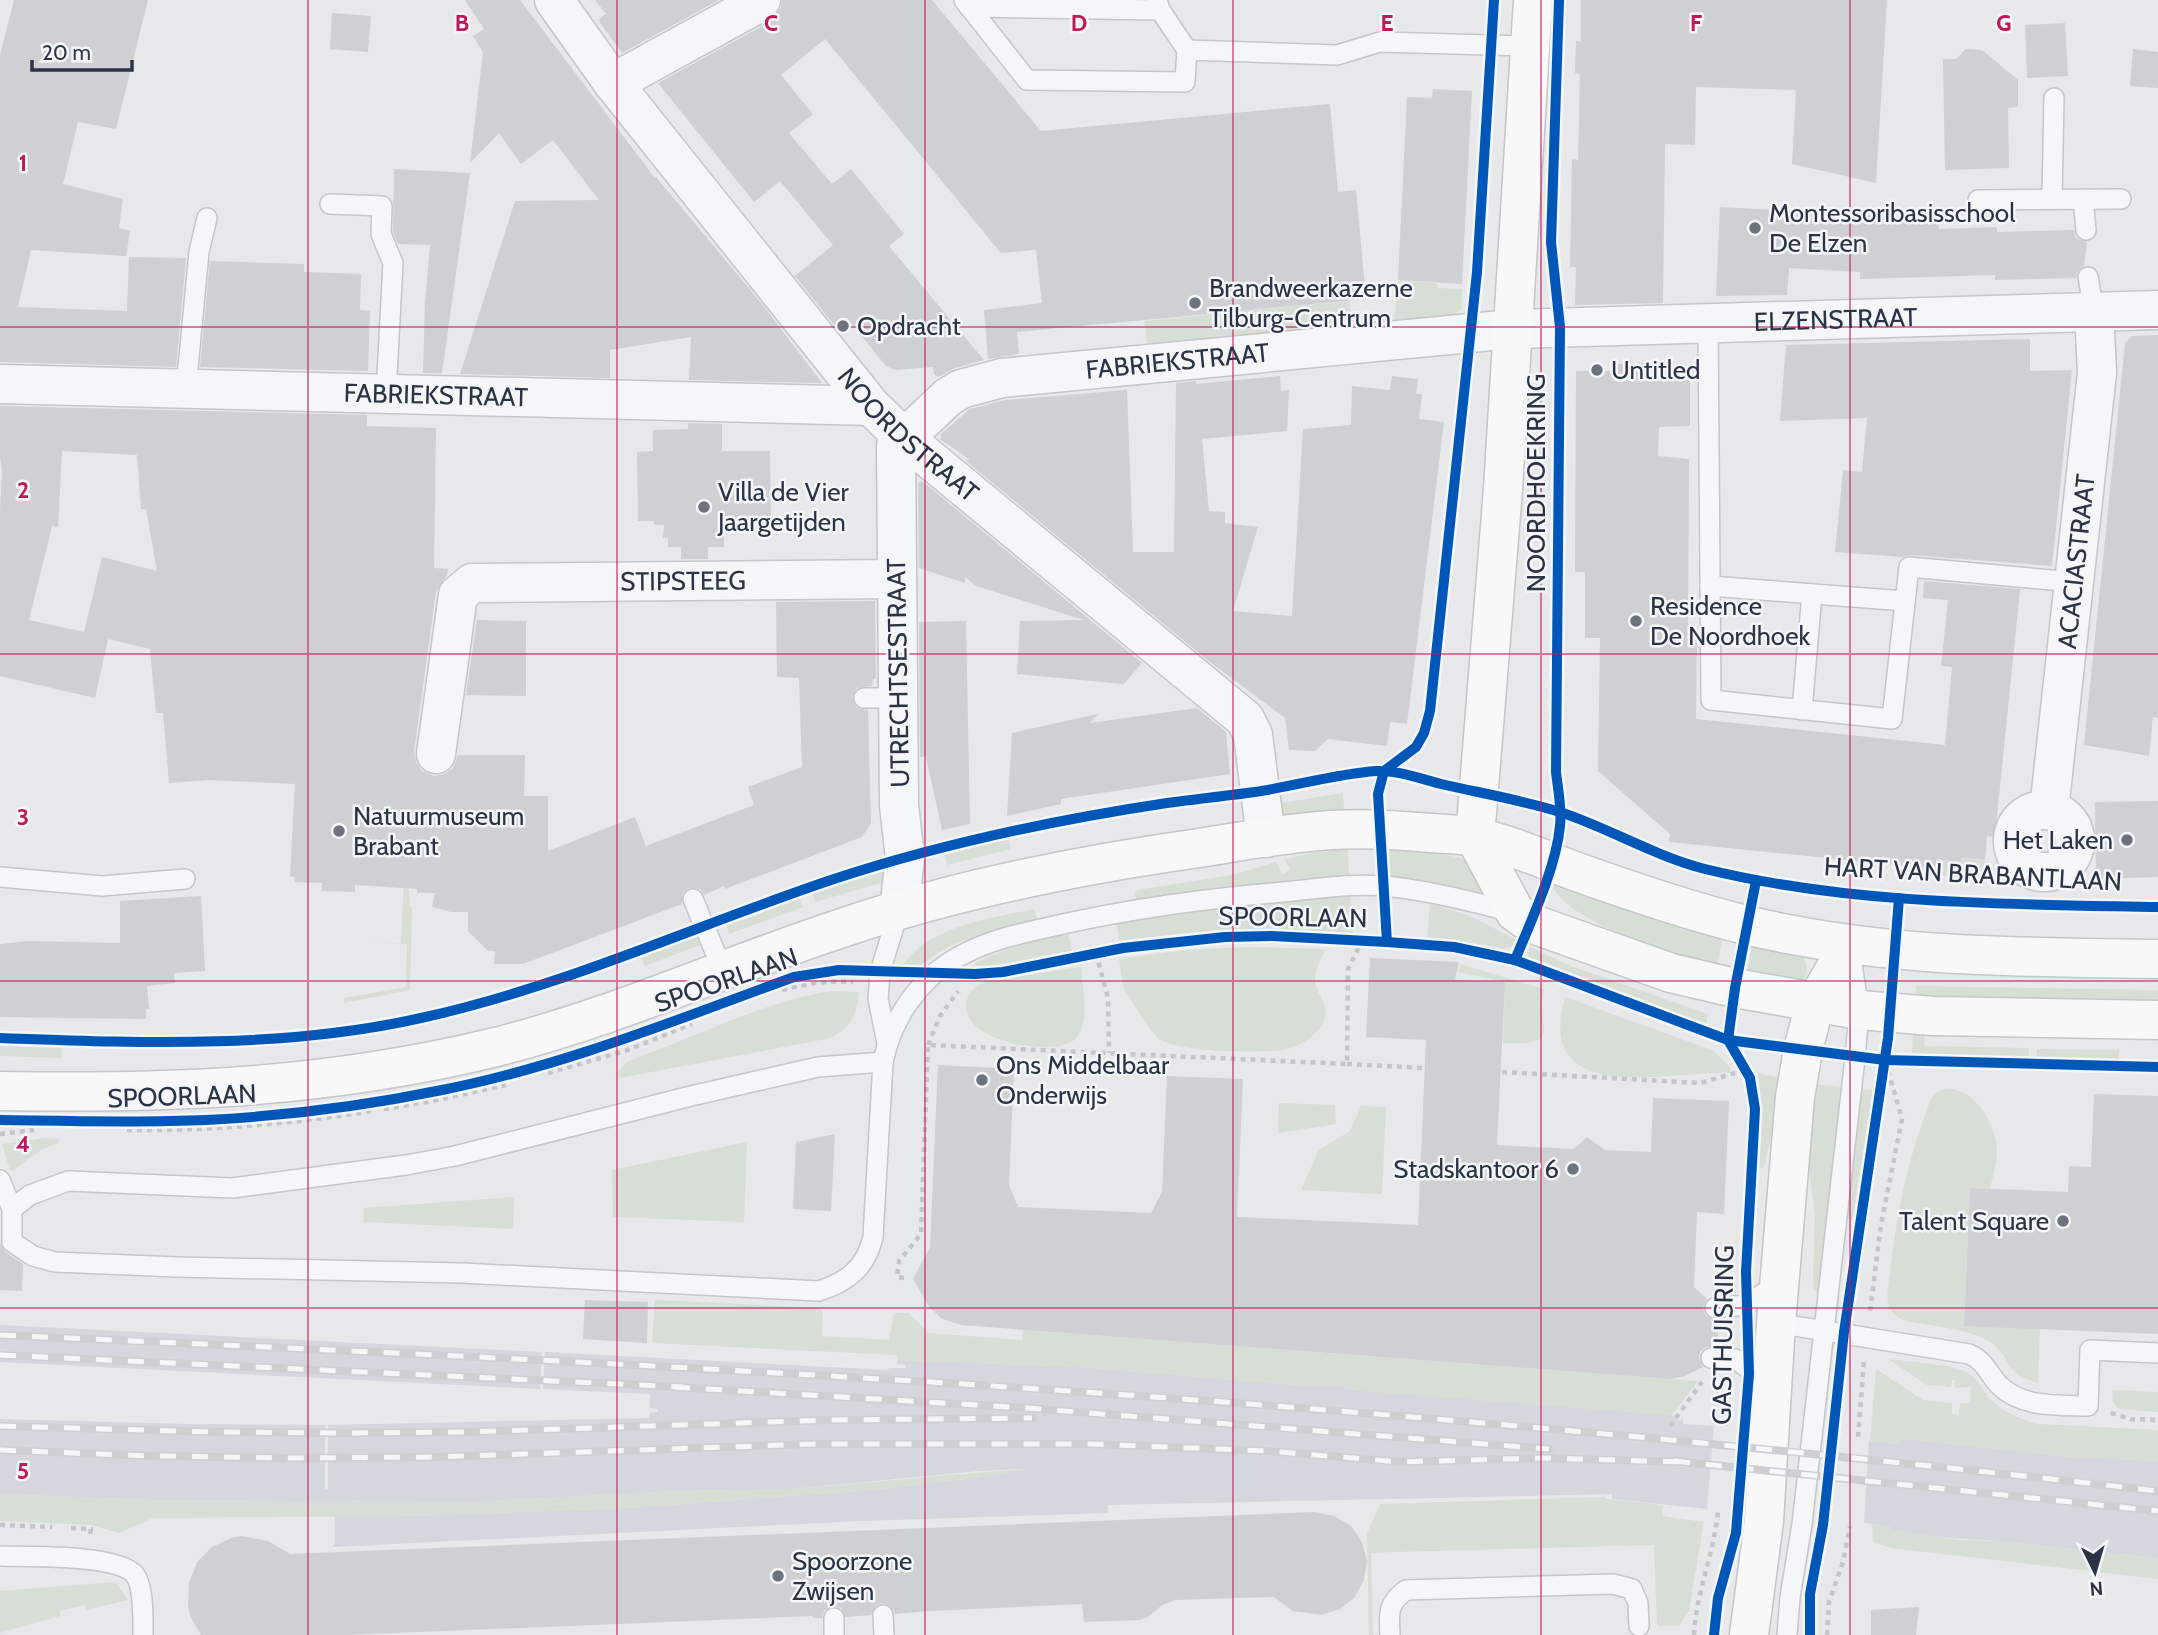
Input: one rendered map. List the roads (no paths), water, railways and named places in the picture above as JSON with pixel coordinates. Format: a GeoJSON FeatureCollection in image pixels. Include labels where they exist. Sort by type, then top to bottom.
{"type":"FeatureCollection","features":[{"type":"Feature","properties":{"kind":"street","name":"NOORDSTRAAT"},"geometry":{"type":"LineString","coordinates":[[554,0],[613,83],[871,405],[904,438],[1245,719],[1253,735],[1258,792],[1266,838]]}},
{"type":"Feature","properties":{"kind":"street"},"geometry":{"type":"LineString","coordinates":[[613,83],[761,0]]}},
{"type":"Feature","properties":{"kind":"street","name":"NOORDHOEKRING"},"geometry":{"type":"LineString","coordinates":[[1475,837],[1503,489],[1533,0]]}},
{"type":"Feature","properties":{"kind":"street","name":"ELZENSTRAAT"},"geometry":{"type":"LineString","coordinates":[[1512,329],[1708,323],[2091,294],[2158,310]]}},
{"type":"Feature","properties":{"kind":"street","name":"ACACIASTRAAT"},"geometry":{"type":"LineString","coordinates":[[2049,810],[2097,373],[2091,294]]}},
{"type":"Feature","properties":{"kind":"street","name":"FABRIEKSTRAAT"},"geometry":{"type":"LineString","coordinates":[[904,438],[947,397],[961,389],[1002,378],[1512,329]]}},
{"type":"Feature","properties":{"kind":"street","name":"FABRIEKSTRAAT"},"geometry":{"type":"LineString","coordinates":[[0,384],[871,405]]}},
{"type":"Feature","properties":{"kind":"street","name":"UTRECHTSESTRAAT"},"geometry":{"type":"LineString","coordinates":[[899,910],[905,858],[881,698],[897,579],[896,446],[904,438]]}},
{"type":"Feature","properties":{"kind":"street","name":"STIPSTEEG"},"geometry":{"type":"LineString","coordinates":[[436,754],[458,595],[472,583],[897,579]]}},
{"type":"Feature","properties":{"kind":"street","name":"SPOORLAAN"},"geometry":{"type":"LineString","coordinates":[[6,1105],[121,1092],[224,1089],[309,1082],[463,1055],[630,1007],[787,946],[899,910],[1022,880],[1120,860],[1333,830],[1378,829],[1475,837]]}},
{"type":"Feature","properties":{"kind":"street"},"geometry":{"type":"LineString","coordinates":[[1475,837],[1515,912],[1530,923],[1671,973],[1815,1003],[1875,1011],[1933,1016],[2158,1020]]}},
{"type":"Feature","properties":{"kind":"street"},"geometry":{"type":"LineString","coordinates":[[1475,837],[1690,909],[1749,925],[1849,946],[1946,955],[2158,959]]}},
{"type":"Feature","properties":{"kind":"street","name":"GASTHUISRING"},"geometry":{"type":"LineString","coordinates":[[1749,1635],[1764,1521],[1776,1322],[1796,1097],[1803,1050],[1815,1003],[1849,946]]}},
{"type":"Feature","properties":{"kind":"lane"},"geometry":{"type":"LineString","coordinates":[[967,3],[1158,5],[1187,50],[1185,82],[1027,80],[967,3]]}},
{"type":"Feature","properties":{"kind":"lane"},"geometry":{"type":"LineString","coordinates":[[1187,50],[1337,55],[1380,42],[1530,46]]}},
{"type":"Feature","properties":{"kind":"lane"},"geometry":{"type":"LineString","coordinates":[[2052,199],[2054,98]]}},
{"type":"Feature","properties":{"kind":"lane"},"geometry":{"type":"LineString","coordinates":[[2083,199],[2086,230]]}},
{"type":"Feature","properties":{"kind":"lane"},"geometry":{"type":"LineString","coordinates":[[1978,200],[2121,199]]}},
{"type":"Feature","properties":{"kind":"lane"},"geometry":{"type":"LineString","coordinates":[[330,204],[382,206],[381,234],[393,263],[386,394]]}},
{"type":"Feature","properties":{"kind":"lane"},"geometry":{"type":"LineString","coordinates":[[187,389],[199,252],[207,218]]}},
{"type":"Feature","properties":{"kind":"lane"},"geometry":{"type":"LineString","coordinates":[[1708,323],[1711,700],[1892,719],[1909,567],[2074,582]]}},
{"type":"Feature","properties":{"kind":"lane"},"geometry":{"type":"LineString","coordinates":[[1710,586],[1905,601]]}},
{"type":"Feature","properties":{"kind":"lane"},"geometry":{"type":"LineString","coordinates":[[1802,710],[1812,594]]}},
{"type":"Feature","properties":{"kind":"lane"},"geometry":{"type":"LineString","coordinates":[[0,877],[102,886],[185,879]]}},
{"type":"Feature","properties":{"kind":"lane","name":"SPOORLAAN"},"geometry":{"type":"LineString","coordinates":[[12,1209],[12,1242],[33,1256],[55,1262],[177,1268],[462,1273],[818,1291],[833,1287],[855,1273],[870,1252],[885,1052],[907,1003],[920,987],[957,958],[980,946],[1007,937],[1075,922],[1185,902],[1341,886],[1383,886],[1417,890],[1515,912]]}},
{"type":"Feature","properties":{"kind":"lane"},"geometry":{"type":"LineString","coordinates":[[693,899],[723,971]]}},
{"type":"Feature","properties":{"kind":"lane"},"geometry":{"type":"LineString","coordinates":[[0,1180],[12,1209],[30,1195],[68,1181],[232,1188],[405,1165],[455,1156],[691,1096],[885,1052],[878,999],[880,972],[899,910]]}},
{"type":"Feature","properties":{"kind":"lane"},"geometry":{"type":"LineString","coordinates":[[1787,1635],[1855,1058],[1875,1011],[1849,946]]}},
{"type":"Feature","properties":{"kind":"lane"},"geometry":{"type":"LineString","coordinates":[[1715,1308],[1746,1304],[1780,1283]]}},
{"type":"Feature","properties":{"kind":"lane"},"geometry":{"type":"LineString","coordinates":[[1776,1322],[1969,1354],[1981,1360],[2000,1385],[2023,1400],[2039,1405],[2088,1406],[2090,1350],[2158,1353]]}},
{"type":"Feature","properties":{"kind":"lane"},"geometry":{"type":"LineString","coordinates":[[1711,1358],[1735,1359],[1749,1368]]}},
{"type":"Feature","properties":{"kind":"lane"},"geometry":{"type":"LineString","coordinates":[[0,1556],[89,1560],[125,1568],[136,1576],[142,1605],[143,1635]]}},
{"type":"Feature","properties":{"kind":"lane"},"geometry":{"type":"LineString","coordinates":[[1390,1635],[1389,1612],[1393,1599],[1406,1590],[1614,1584],[1632,1589],[1638,1603],[1639,1626]]}},
{"type":"Feature","properties":{"kind":"railway"},"geometry":{"type":"LineString","coordinates":[[0,1335],[591,1363],[1097,1393],[1552,1429],[2158,1491]]}},
{"type":"Feature","properties":{"kind":"railway"},"geometry":{"type":"LineString","coordinates":[[0,1355],[683,1387]]}},
{"type":"Feature","properties":{"kind":"railway"},"geometry":{"type":"LineString","coordinates":[[674,1387],[1027,1408],[1549,1449]]}},
{"type":"Feature","properties":{"kind":"railway"},"geometry":{"type":"LineString","coordinates":[[0,1426],[213,1432],[468,1432],[831,1420],[1032,1418]]}},
{"type":"Feature","properties":{"kind":"railway"},"geometry":{"type":"LineString","coordinates":[[0,1450],[293,1458],[437,1457],[814,1444],[1091,1444],[1267,1451],[1401,1462],[1541,1458],[1684,1462]]}},
{"type":"Feature","properties":{"kind":"railway"},"geometry":{"type":"LineString","coordinates":[[1674,1461],[2158,1511]]}},
{"type":"Feature","properties":{"kind":"place","name":"Montessoribasisschool De Elzen"},"geometry":{"type":"Point","coordinates":[1755,228]}},
{"type":"Feature","properties":{"kind":"place","name":"Brandweerkazerne Tilburg-Centrum"},"geometry":{"type":"Point","coordinates":[1195,303]}},
{"type":"Feature","properties":{"kind":"place","name":"Opdracht"},"geometry":{"type":"Point","coordinates":[843,326]}},
{"type":"Feature","properties":{"kind":"place","name":"Untitled"},"geometry":{"type":"Point","coordinates":[1597,370]}},
{"type":"Feature","properties":{"kind":"place","name":"Villa de Vier Jaargetijden"},"geometry":{"type":"Point","coordinates":[704,507]}},
{"type":"Feature","properties":{"kind":"place","name":"Residence De Noordhoek"},"geometry":{"type":"Point","coordinates":[1636,621]}},
{"type":"Feature","properties":{"kind":"place","name":"Natuurmuseum Brabant"},"geometry":{"type":"Point","coordinates":[339,831]}},
{"type":"Feature","properties":{"kind":"place","name":"Het Laken"},"geometry":{"type":"Point","coordinates":[2127,840]}},
{"type":"Feature","properties":{"kind":"place","name":"Ons Middelbaar Onderwijs"},"geometry":{"type":"Point","coordinates":[982,1080]}},
{"type":"Feature","properties":{"kind":"place","name":"Stadskantoor 6"},"geometry":{"type":"Point","coordinates":[1573,1169]}},
{"type":"Feature","properties":{"kind":"place","name":"Talent Square"},"geometry":{"type":"Point","coordinates":[2063,1221]}},
{"type":"Feature","properties":{"kind":"place","name":"Spoorzone Zwijsen"},"geometry":{"type":"Point","coordinates":[778,1576]}}]}
